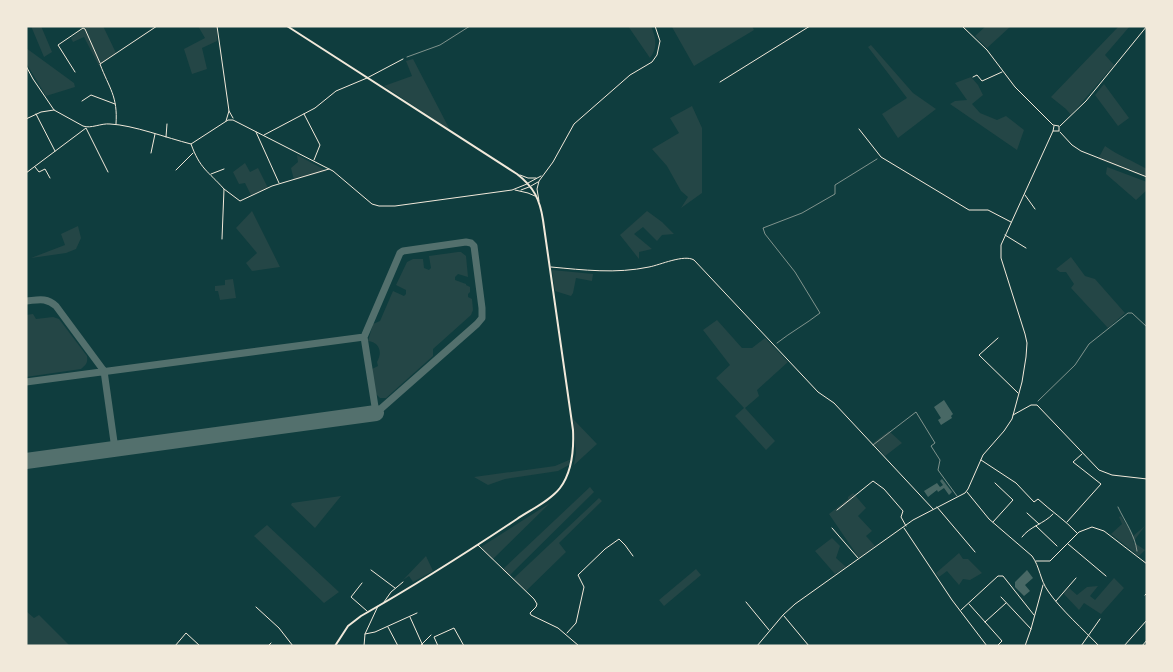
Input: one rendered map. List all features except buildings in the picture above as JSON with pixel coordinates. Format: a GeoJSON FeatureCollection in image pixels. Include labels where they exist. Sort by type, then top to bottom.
{"type":"FeatureCollection","features":[{"type":"Feature","properties":{"kind":"main road"},"geometry":{"type":"LineString","coordinates":[[287,26],[517,174],[531,186],[539,202],[573,430],[571,462],[566,479],[556,493],[478,545],[368,612],[348,626],[336,646]]}},
{"type":"Feature","properties":{"kind":"street"},"geometry":{"type":"LineString","coordinates":[[100,64],[157,26]]}},
{"type":"Feature","properties":{"kind":"street"},"geometry":{"type":"LineString","coordinates":[[217,26],[230,120]]}},
{"type":"Feature","properties":{"kind":"street"},"geometry":{"type":"LineString","coordinates":[[539,202],[537,189],[539,181],[553,162],[577,120],[630,75],[655,58],[659,51],[660,41],[655,26]]}},
{"type":"Feature","properties":{"kind":"street"},"geometry":{"type":"LineString","coordinates":[[720,82],[810,26]]}},
{"type":"Feature","properties":{"kind":"street"},"geometry":{"type":"LineString","coordinates":[[962,26],[985,47],[1015,88],[1054,126],[1059,126],[1086,100],[1146,26]]}},
{"type":"Feature","properties":{"kind":"street"},"geometry":{"type":"LineString","coordinates":[[76,72],[58,45],[82,28],[85,29],[114,93],[116,125]]}},
{"type":"Feature","properties":{"kind":"street"},"geometry":{"type":"LineString","coordinates":[[264,135],[315,108],[336,91],[367,78],[402,59]]}},
{"type":"Feature","properties":{"kind":"street"},"geometry":{"type":"LineString","coordinates":[[26,66],[54,110],[86,128],[108,172]]}},
{"type":"Feature","properties":{"kind":"street"},"geometry":{"type":"LineString","coordinates":[[973,76],[977,75],[982,81],[1003,72]]}},
{"type":"Feature","properties":{"kind":"street"},"geometry":{"type":"LineString","coordinates":[[82,101],[91,95],[116,104]]}},
{"type":"Feature","properties":{"kind":"street"},"geometry":{"type":"LineString","coordinates":[[26,119],[45,111],[54,110]]}},
{"type":"Feature","properties":{"kind":"street"},"geometry":{"type":"LineString","coordinates":[[36,114],[54,151]]}},
{"type":"Feature","properties":{"kind":"street"},"geometry":{"type":"LineString","coordinates":[[304,114],[320,145],[313,160]]}},
{"type":"Feature","properties":{"kind":"street"},"geometry":{"type":"LineString","coordinates":[[230,116],[236,121],[330,169],[372,204],[379,206],[395,206],[518,190],[539,181]]}},
{"type":"Feature","properties":{"kind":"street"},"geometry":{"type":"LineString","coordinates":[[226,122],[230,116]]}},
{"type":"Feature","properties":{"kind":"street"},"geometry":{"type":"LineString","coordinates":[[26,173],[86,128],[102,124],[116,125],[191,144],[226,122],[230,120],[236,121]]}},
{"type":"Feature","properties":{"kind":"street"},"geometry":{"type":"LineString","coordinates":[[166,137],[168,124]]}},
{"type":"Feature","properties":{"kind":"street"},"geometry":{"type":"LineString","coordinates":[[757,646],[783,615],[795,604],[917,517],[958,497],[966,491],[985,452],[1009,425],[1023,375],[1027,343],[1001,258],[1001,245],[1010,222],[1025,195],[1054,126]]}},
{"type":"Feature","properties":{"kind":"street"},"geometry":{"type":"LineString","coordinates":[[1059,126],[1059,131],[1072,145],[1082,151],[1147,177]]}},
{"type":"Feature","properties":{"kind":"street"},"geometry":{"type":"LineString","coordinates":[[859,129],[881,157],[969,210],[988,210],[1010,222]]}},
{"type":"Feature","properties":{"kind":"street"},"geometry":{"type":"LineString","coordinates":[[256,131],[279,184]]}},
{"type":"Feature","properties":{"kind":"street"},"geometry":{"type":"LineString","coordinates":[[1053,131],[1059,131]]}},
{"type":"Feature","properties":{"kind":"street"},"geometry":{"type":"LineString","coordinates":[[152,153],[155,134]]}},
{"type":"Feature","properties":{"kind":"street"},"geometry":{"type":"LineString","coordinates":[[191,144],[197,160],[224,189],[240,201],[279,184],[330,169]]}},
{"type":"Feature","properties":{"kind":"street"},"geometry":{"type":"LineString","coordinates":[[176,170],[194,152]]}},
{"type":"Feature","properties":{"kind":"street"},"geometry":{"type":"LineString","coordinates":[[35,166],[39,172],[46,170],[50,178]]}},
{"type":"Feature","properties":{"kind":"street"},"geometry":{"type":"LineString","coordinates":[[210,175],[224,169]]}},
{"type":"Feature","properties":{"kind":"street"},"geometry":{"type":"LineString","coordinates":[[517,174],[526,178],[536,178]]}},
{"type":"Feature","properties":{"kind":"street"},"geometry":{"type":"LineString","coordinates":[[512,190],[544,174]]}},
{"type":"Feature","properties":{"kind":"street"},"geometry":{"type":"LineString","coordinates":[[523,178],[523,186]]}},
{"type":"Feature","properties":{"kind":"street"},"geometry":{"type":"LineString","coordinates":[[222,239],[224,189]]}},
{"type":"Feature","properties":{"kind":"street"},"geometry":{"type":"LineString","coordinates":[[518,190],[531,194],[539,202]]}},
{"type":"Feature","properties":{"kind":"street"},"geometry":{"type":"LineString","coordinates":[[1025,195],[1035,209]]}},
{"type":"Feature","properties":{"kind":"street"},"geometry":{"type":"LineString","coordinates":[[1005,235],[1026,248]]}},
{"type":"Feature","properties":{"kind":"street"},"geometry":{"type":"LineString","coordinates":[[549,267],[626,271],[664,264],[685,257],[691,258],[818,392],[834,403],[933,509]]}},
{"type":"Feature","properties":{"kind":"street"},"geometry":{"type":"LineString","coordinates":[[998,338],[979,355],[1018,393]]}},
{"type":"Feature","properties":{"kind":"street"},"geometry":{"type":"LineString","coordinates":[[1013,415],[1035,404],[1099,470],[1112,475],[1147,479]]}},
{"type":"Feature","properties":{"kind":"street"},"geometry":{"type":"LineString","coordinates":[[1067,523],[1101,484],[1073,462],[1083,454]]}},
{"type":"Feature","properties":{"kind":"street"},"geometry":{"type":"LineString","coordinates":[[981,460],[1016,483],[1034,502],[1038,499],[1078,534]]}},
{"type":"Feature","properties":{"kind":"street"},"geometry":{"type":"LineString","coordinates":[[837,510],[873,481],[884,489],[902,511],[901,516],[905,527],[961,611],[987,646]]}},
{"type":"Feature","properties":{"kind":"street"},"geometry":{"type":"LineString","coordinates":[[993,522],[1013,500],[995,483]]}},
{"type":"Feature","properties":{"kind":"street"},"geometry":{"type":"LineString","coordinates":[[966,491],[993,522],[1025,548],[1036,561],[1044,584],[1056,601],[1099,646]]}},
{"type":"Feature","properties":{"kind":"street"},"geometry":{"type":"LineString","coordinates":[[938,507],[975,552]]}},
{"type":"Feature","properties":{"kind":"street"},"geometry":{"type":"LineString","coordinates":[[1027,513],[1039,524]]}},
{"type":"Feature","properties":{"kind":"street"},"geometry":{"type":"LineString","coordinates":[[1022,537],[1039,524],[1046,522],[1054,514]]}},
{"type":"Feature","properties":{"kind":"street"},"geometry":{"type":"LineString","coordinates":[[1036,526],[1057,546]]}},
{"type":"Feature","properties":{"kind":"street"},"geometry":{"type":"LineString","coordinates":[[1036,561],[1050,561],[1088,527],[1099,528],[1147,564]]}},
{"type":"Feature","properties":{"kind":"street"},"geometry":{"type":"LineString","coordinates":[[832,528],[859,559]]}},
{"type":"Feature","properties":{"kind":"street"},"geometry":{"type":"LineString","coordinates":[[566,634],[576,623],[584,587],[578,575],[605,549],[619,539],[633,556]]}},
{"type":"Feature","properties":{"kind":"street"},"geometry":{"type":"LineString","coordinates":[[1068,544],[1106,576]]}},
{"type":"Feature","properties":{"kind":"street"},"geometry":{"type":"LineString","coordinates":[[478,545],[534,599],[537,604],[530,613],[531,615],[558,628],[579,646]]}},
{"type":"Feature","properties":{"kind":"street"},"geometry":{"type":"LineString","coordinates":[[371,570],[396,588]]}},
{"type":"Feature","properties":{"kind":"street"},"geometry":{"type":"LineString","coordinates":[[961,611],[998,576],[1003,576],[1034,615]]}},
{"type":"Feature","properties":{"kind":"street"},"geometry":{"type":"LineString","coordinates":[[1056,601],[1076,578]]}},
{"type":"Feature","properties":{"kind":"street"},"geometry":{"type":"LineString","coordinates":[[384,602],[387,596],[403,582]]}},
{"type":"Feature","properties":{"kind":"street"},"geometry":{"type":"LineString","coordinates":[[362,584],[351,597],[368,612]]}},
{"type":"Feature","properties":{"kind":"street"},"geometry":{"type":"LineString","coordinates":[[1025,646],[1044,584]]}},
{"type":"Feature","properties":{"kind":"street"},"geometry":{"type":"LineString","coordinates":[[1001,597],[1031,629]]}},
{"type":"Feature","properties":{"kind":"street"},"geometry":{"type":"LineString","coordinates":[[746,602],[770,631]]}},
{"type":"Feature","properties":{"kind":"street"},"geometry":{"type":"LineString","coordinates":[[969,603],[1002,641],[997,646]]}},
{"type":"Feature","properties":{"kind":"street"},"geometry":{"type":"LineString","coordinates":[[984,622],[1007,603]]}},
{"type":"Feature","properties":{"kind":"street"},"geometry":{"type":"LineString","coordinates":[[364,646],[366,634],[379,606]]}},
{"type":"Feature","properties":{"kind":"street"},"geometry":{"type":"LineString","coordinates":[[256,607],[279,628],[293,646]]}},
{"type":"Feature","properties":{"kind":"street"},"geometry":{"type":"LineString","coordinates":[[366,634],[375,632],[417,612]]}},
{"type":"Feature","properties":{"kind":"street"},"geometry":{"type":"LineString","coordinates":[[783,615],[809,646]]}},
{"type":"Feature","properties":{"kind":"street"},"geometry":{"type":"LineString","coordinates":[[410,616],[422,645],[431,635]]}},
{"type":"Feature","properties":{"kind":"street"},"geometry":{"type":"LineString","coordinates":[[1081,646],[1100,620]]}},
{"type":"Feature","properties":{"kind":"street"},"geometry":{"type":"LineString","coordinates":[[1124,646],[1147,620]]}},
{"type":"Feature","properties":{"kind":"street"},"geometry":{"type":"LineString","coordinates":[[388,626],[398,646]]}},
{"type":"Feature","properties":{"kind":"street"},"geometry":{"type":"LineString","coordinates":[[438,646],[434,637],[454,628],[464,646]]}},
{"type":"Feature","properties":{"kind":"street"},"geometry":{"type":"LineString","coordinates":[[175,646],[186,633],[200,646]]}},
{"type":"Feature","properties":{"kind":"street"},"geometry":{"type":"LineString","coordinates":[[1142,646],[1147,640]]}},
{"type":"Feature","properties":{"kind":"street"},"geometry":{"type":"LineString","coordinates":[[268,646],[271,643]]}},
{"type":"Feature","properties":{"kind":"street"},"geometry":{"type":"LineString","coordinates":[[1093,646],[1096,643]]}},
{"type":"Feature","properties":{"kind":"lane"},"geometry":{"type":"LineString","coordinates":[[873,445],[916,412],[935,443],[932,446],[940,460],[938,470],[958,497]]}},
{"type":"Feature","properties":{"kind":"path"},"geometry":{"type":"LineString","coordinates":[[402,59],[440,45],[470,26]]}},
{"type":"Feature","properties":{"kind":"path"},"geometry":{"type":"LineString","coordinates":[[774,346],[820,313],[809,298],[795,272],[763,228],[802,213],[835,194],[835,185],[881,157]]}},
{"type":"Feature","properties":{"kind":"path"},"geometry":{"type":"LineString","coordinates":[[1035,404],[1075,365],[1089,344],[1128,313],[1132,313],[1147,327]]}},
{"type":"Feature","properties":{"kind":"path"},"geometry":{"type":"LineString","coordinates":[[1118,507],[1132,532],[1136,543],[1137,556]]}},
{"type":"Feature","properties":{"kind":"shaded area"},"geometry":{"type":"Polygon","coordinates":[[[31,26],[41,26],[52,52],[44,57],[31,26]]]}},
{"type":"Feature","properties":{"kind":"shaded area"},"geometry":{"type":"Polygon","coordinates":[[[87,26],[103,26],[116,53],[99,66],[84,37],[73,42],[71,38],[87,26]]]}},
{"type":"Feature","properties":{"kind":"shaded area"},"geometry":{"type":"Polygon","coordinates":[[[198,26],[217,26],[217,41],[202,48],[207,69],[192,74],[184,49],[205,38],[198,26]]]}},
{"type":"Feature","properties":{"kind":"shaded area"},"geometry":{"type":"Polygon","coordinates":[[[628,26],[651,26],[655,42],[650,58],[628,26]]]}},
{"type":"Feature","properties":{"kind":"shaded area"},"geometry":{"type":"Polygon","coordinates":[[[752,26],[754,30],[694,66],[672,27],[752,26]]]}},
{"type":"Feature","properties":{"kind":"shaded area"},"geometry":{"type":"Polygon","coordinates":[[[986,26],[1011,26],[987,48],[975,36],[986,26]]]}},
{"type":"Feature","properties":{"kind":"shaded area"},"geometry":{"type":"Polygon","coordinates":[[[1119,26],[1130,26],[1105,55],[1114,65],[1071,115],[1051,97],[1119,26]]]}},
{"type":"Feature","properties":{"kind":"shaded area"},"geometry":{"type":"Polygon","coordinates":[[[871,45],[913,93],[936,109],[898,138],[882,114],[907,98],[868,47],[871,45]]]}},
{"type":"Feature","properties":{"kind":"shaded area"},"geometry":{"type":"Polygon","coordinates":[[[26,48],[74,83],[75,87],[46,96],[26,63],[26,48]]]}},
{"type":"Feature","properties":{"kind":"shaded area"},"geometry":{"type":"Polygon","coordinates":[[[413,59],[450,130],[384,86],[412,76],[406,61],[413,59]]]}},
{"type":"Feature","properties":{"kind":"shaded area"},"geometry":{"type":"Polygon","coordinates":[[[971,77],[983,95],[972,104],[980,113],[997,120],[1006,116],[1024,130],[1017,150],[950,104],[955,101],[967,100],[955,83],[971,77]]]}},
{"type":"Feature","properties":{"kind":"shaded area"},"geometry":{"type":"Polygon","coordinates":[[[1104,84],[1129,118],[1118,126],[1095,95],[1104,84]]]}},
{"type":"Feature","properties":{"kind":"shaded area"},"geometry":{"type":"Polygon","coordinates":[[[692,106],[702,128],[702,193],[681,208],[688,197],[681,191],[667,166],[652,149],[679,133],[670,118],[692,106]]]}},
{"type":"Feature","properties":{"kind":"shaded area"},"geometry":{"type":"Polygon","coordinates":[[[1105,146],[1147,169],[1147,178],[1098,159],[1105,146]]]}},
{"type":"Feature","properties":{"kind":"shaded area"},"geometry":{"type":"Polygon","coordinates":[[[297,155],[327,171],[294,180],[291,168],[298,162],[297,155]]]}},
{"type":"Feature","properties":{"kind":"shaded area"},"geometry":{"type":"Polygon","coordinates":[[[245,163],[250,172],[258,168],[268,188],[251,195],[245,183],[239,184],[233,172],[245,163]]]}},
{"type":"Feature","properties":{"kind":"shaded area"},"geometry":{"type":"Polygon","coordinates":[[[1107,167],[1147,182],[1147,190],[1136,200],[1106,174],[1107,167]]]}},
{"type":"Feature","properties":{"kind":"shaded area"},"geometry":{"type":"Polygon","coordinates":[[[252,211],[280,267],[252,271],[246,263],[257,253],[236,228],[252,211]]]}},
{"type":"Feature","properties":{"kind":"shaded area"},"geometry":{"type":"Polygon","coordinates":[[[647,211],[674,234],[662,235],[657,241],[643,227],[634,234],[652,249],[639,252],[639,259],[620,235],[647,211]]]}},
{"type":"Feature","properties":{"kind":"shaded area"},"geometry":{"type":"Polygon","coordinates":[[[78,226],[81,238],[76,249],[66,253],[31,258],[65,245],[61,234],[78,226]]]}},
{"type":"Feature","properties":{"kind":"shaded area"},"geometry":{"type":"Polygon","coordinates":[[[461,252],[466,256],[468,277],[458,274],[455,280],[470,287],[468,297],[472,299],[473,310],[471,315],[433,349],[433,356],[386,398],[380,398],[375,393],[372,369],[378,366],[377,362],[380,351],[375,343],[368,341],[373,324],[380,321],[393,291],[404,296],[406,294],[406,290],[396,285],[407,262],[413,259],[423,259],[424,268],[429,270],[431,268],[429,256],[461,252]]]}},
{"type":"Feature","properties":{"kind":"shaded area"},"geometry":{"type":"Polygon","coordinates":[[[1071,257],[1085,276],[1095,279],[1125,313],[1108,328],[1071,288],[1074,284],[1066,272],[1060,272],[1056,269],[1071,257]]]}},
{"type":"Feature","properties":{"kind":"shaded area"},"geometry":{"type":"Polygon","coordinates":[[[552,270],[593,274],[592,281],[576,278],[571,296],[555,291],[552,270]]]}},
{"type":"Feature","properties":{"kind":"shaded area"},"geometry":{"type":"Polygon","coordinates":[[[233,279],[236,298],[220,300],[218,291],[215,291],[215,286],[225,285],[225,280],[233,279]]]}},
{"type":"Feature","properties":{"kind":"shaded area"},"geometry":{"type":"Polygon","coordinates":[[[33,314],[36,319],[53,317],[59,319],[87,356],[87,362],[81,369],[26,377],[26,315],[33,314]]]}},
{"type":"Feature","properties":{"kind":"shaded area"},"geometry":{"type":"Polygon","coordinates":[[[717,320],[742,348],[752,348],[765,338],[788,362],[757,390],[759,396],[745,408],[775,441],[766,450],[735,416],[744,408],[716,378],[730,365],[703,330],[717,320]]]}},
{"type":"Feature","properties":{"kind":"shaded area"},"geometry":{"type":"Polygon","coordinates":[[[573,419],[597,444],[574,465],[576,453],[573,419]]]}},
{"type":"Feature","properties":{"kind":"shaded area"},"geometry":{"type":"Polygon","coordinates":[[[889,431],[902,443],[885,456],[873,443],[889,431]]]}},
{"type":"Feature","properties":{"kind":"shaded area"},"geometry":{"type":"Polygon","coordinates":[[[570,460],[569,465],[558,471],[505,479],[488,485],[474,477],[555,466],[570,460]]]}},
{"type":"Feature","properties":{"kind":"shaded area"},"geometry":{"type":"Polygon","coordinates":[[[590,487],[594,492],[509,576],[502,570],[590,487]]]}},
{"type":"Feature","properties":{"kind":"shaded area"},"geometry":{"type":"Polygon","coordinates":[[[853,493],[866,508],[858,516],[872,531],[866,536],[875,546],[859,558],[829,514],[853,493]]]}},
{"type":"Feature","properties":{"kind":"shaded area"},"geometry":{"type":"Polygon","coordinates":[[[341,496],[315,528],[291,505],[292,503],[341,496]]]}},
{"type":"Feature","properties":{"kind":"shaded area"},"geometry":{"type":"Polygon","coordinates":[[[599,498],[602,501],[559,543],[566,552],[526,591],[513,579],[599,498]]]}},
{"type":"Feature","properties":{"kind":"shaded area"},"geometry":{"type":"Polygon","coordinates":[[[550,503],[492,560],[481,547],[550,503]]]}},
{"type":"Feature","properties":{"kind":"shaded area"},"geometry":{"type":"Polygon","coordinates":[[[1121,516],[1133,536],[1145,526],[1133,542],[1145,550],[1139,556],[1111,534],[1122,524],[1119,517],[1121,516]]]}},
{"type":"Feature","properties":{"kind":"shaded area"},"geometry":{"type":"Polygon","coordinates":[[[267,525],[339,592],[324,603],[254,536],[267,525]]]}},
{"type":"Feature","properties":{"kind":"shaded area"},"geometry":{"type":"Polygon","coordinates":[[[832,538],[840,546],[836,558],[846,567],[835,574],[815,551],[832,538]]]}},
{"type":"Feature","properties":{"kind":"shaded area"},"geometry":{"type":"Polygon","coordinates":[[[959,553],[963,559],[968,559],[982,573],[970,580],[963,579],[959,585],[947,571],[939,577],[936,573],[959,553]]]}},
{"type":"Feature","properties":{"kind":"shaded area"},"geometry":{"type":"Polygon","coordinates":[[[426,556],[433,571],[413,582],[409,576],[403,580],[426,556]]]}},
{"type":"Feature","properties":{"kind":"shaded area"},"geometry":{"type":"Polygon","coordinates":[[[696,569],[701,575],[664,606],[659,600],[696,569]]]}},
{"type":"Feature","properties":{"kind":"shaded area"},"geometry":{"type":"Polygon","coordinates":[[[1114,578],[1124,588],[1101,614],[1084,603],[1079,610],[1063,593],[1069,588],[1077,595],[1087,587],[1098,586],[1090,596],[1095,600],[1114,578]]]}},
{"type":"Feature","properties":{"kind":"shaded area"},"geometry":{"type":"Polygon","coordinates":[[[26,611],[34,618],[39,615],[70,646],[26,646],[26,611]]]}},
{"type":"Feature","properties":{"kind":"taxiway"},"geometry":{"type":"LineString","coordinates":[[364,337],[400,253],[466,242],[474,246],[482,318],[376,413]]}},
{"type":"Feature","properties":{"kind":"taxiway"},"geometry":{"type":"LineString","coordinates":[[26,301],[45,300],[56,306],[104,371],[115,449]]}},
{"type":"Feature","properties":{"kind":"taxiway"},"geometry":{"type":"LineString","coordinates":[[26,382],[364,337],[376,413]]}},
{"type":"Feature","properties":{"kind":"runway"},"geometry":{"type":"LineString","coordinates":[[26,461],[376,413]]}}]}
